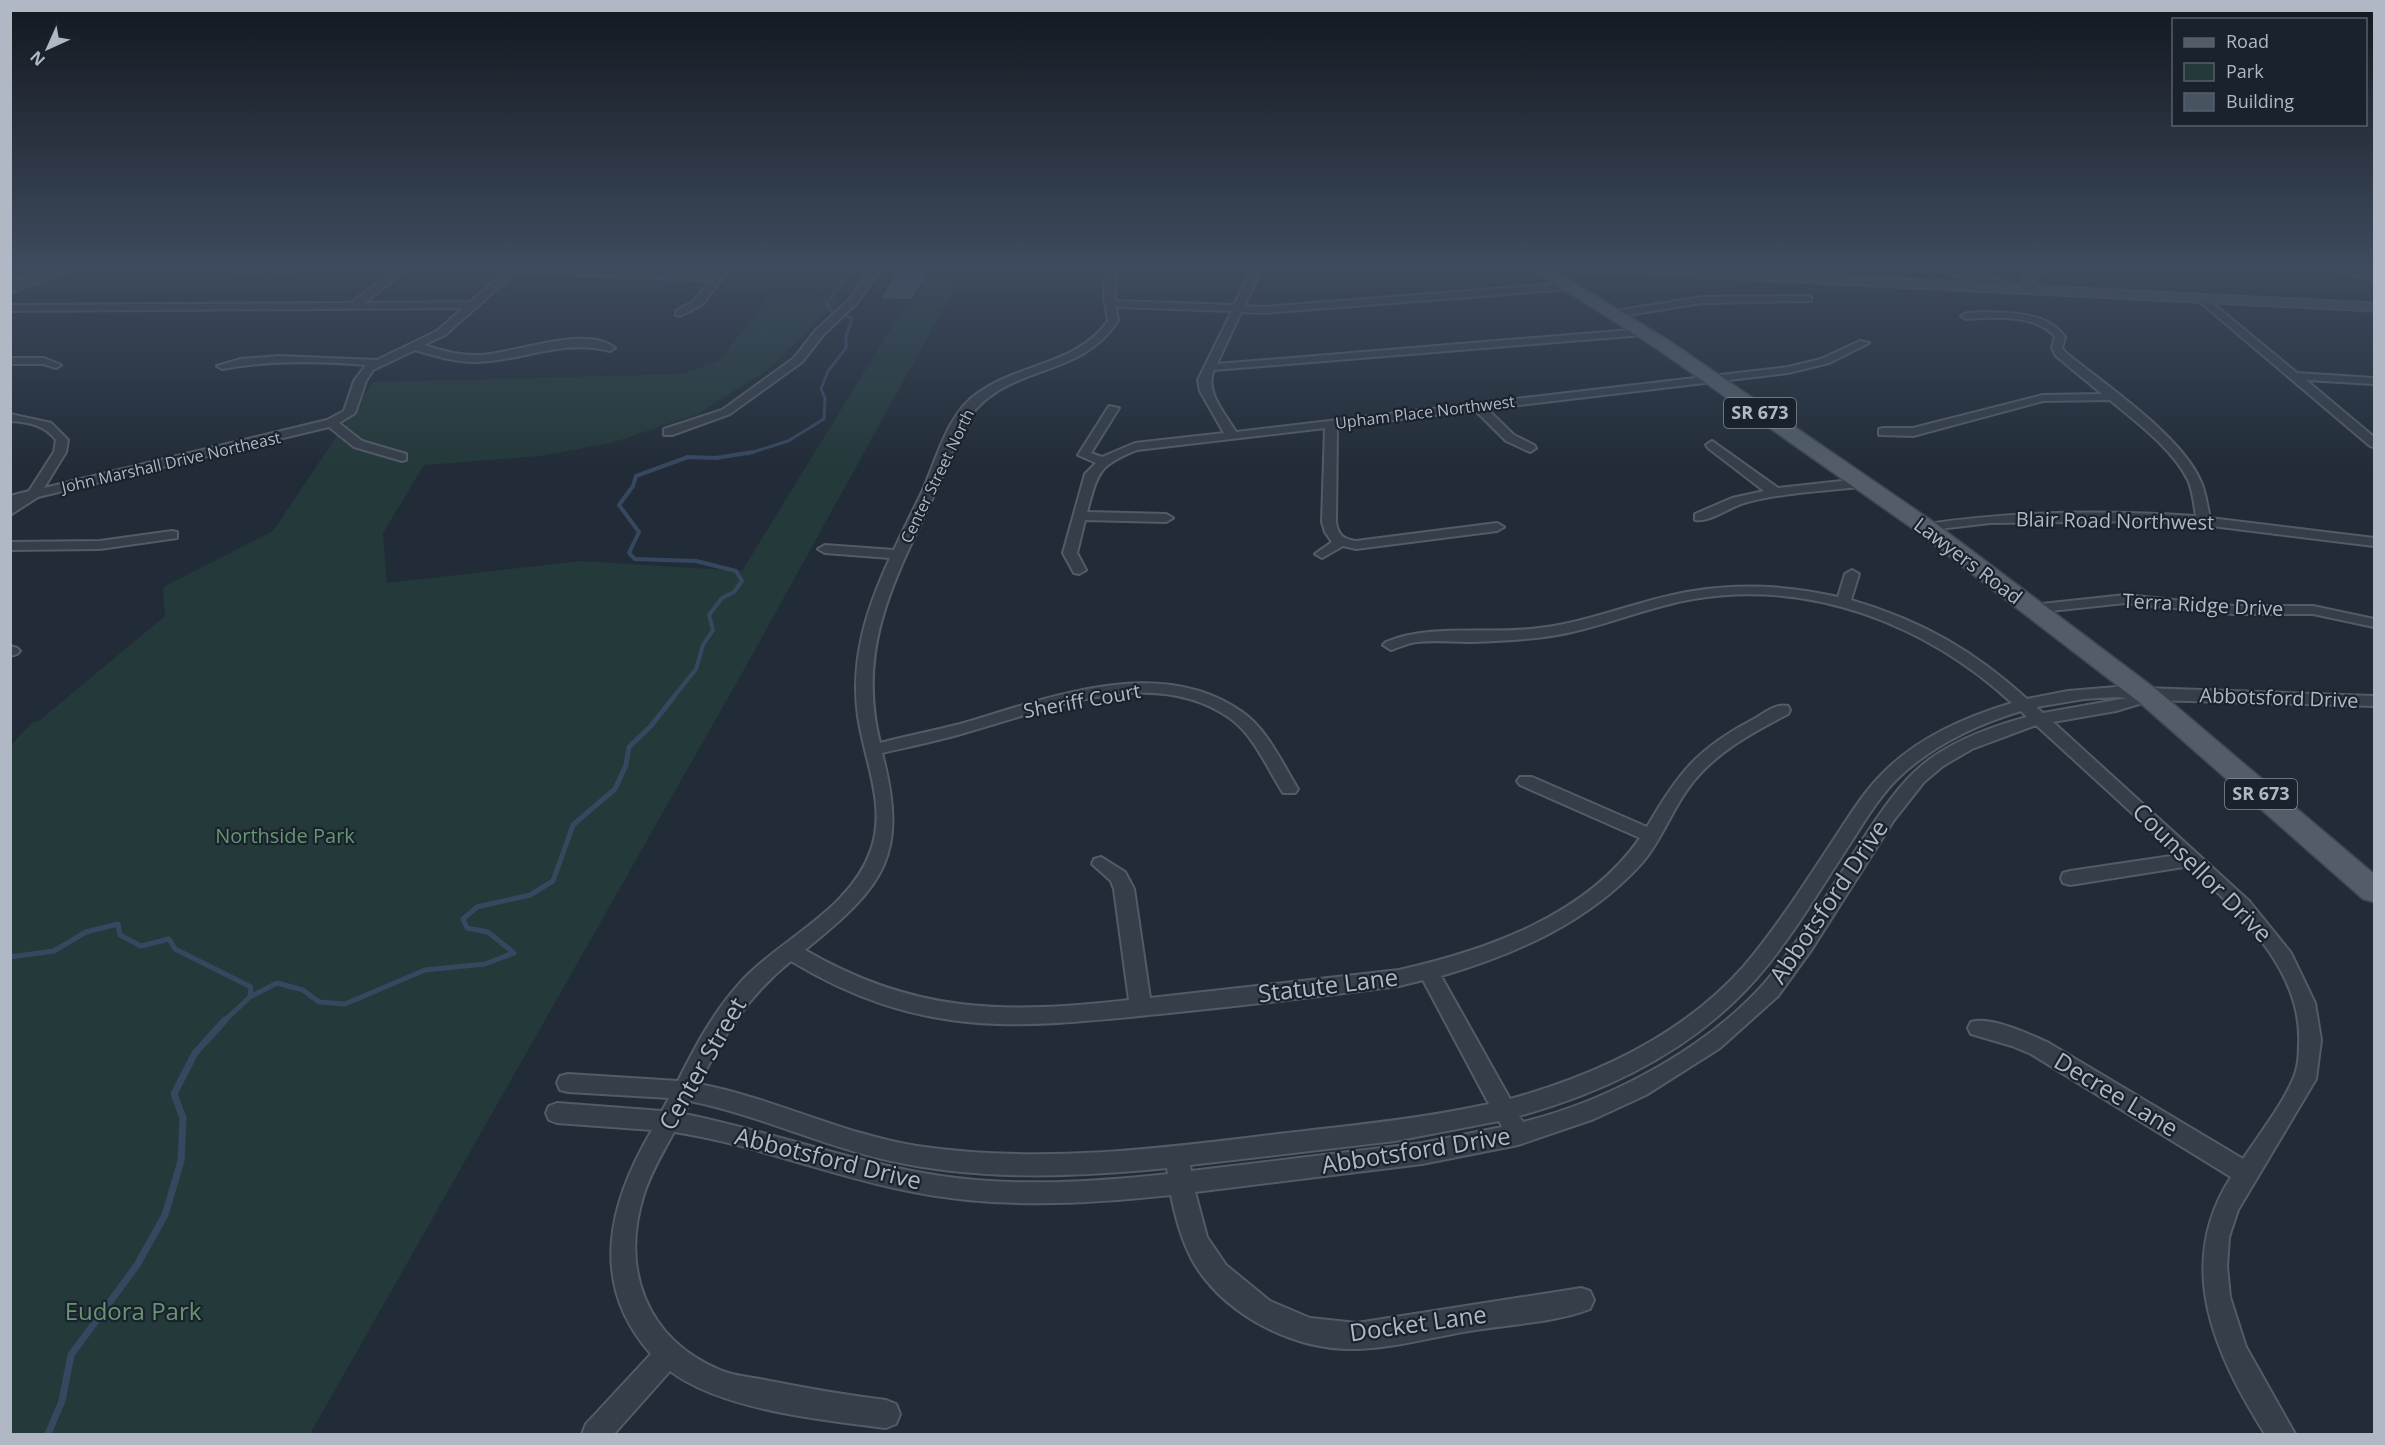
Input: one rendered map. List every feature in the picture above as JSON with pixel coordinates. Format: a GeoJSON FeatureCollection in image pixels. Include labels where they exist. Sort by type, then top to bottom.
{"type":"FeatureCollection","features":[{"type":"Feature","properties":{"kind":"main road","name":"Lawyers Road"},"geometry":{"type":"LineString","coordinates":[[1645,333],[1927,528],[2148,696],[2374,891]]}},
{"type":"Feature","properties":{"kind":"street"},"geometry":{"type":"LineString","coordinates":[[402,457],[358,444],[331,423],[349,413],[360,381],[376,363],[440,333]]}},
{"type":"Feature","properties":{"kind":"street"},"geometry":{"type":"LineString","coordinates":[[668,432],[726,412],[798,360],[819,333]]}},
{"type":"Feature","properties":{"kind":"street","name":"Center Street North"},"geometry":{"type":"LineString","coordinates":[[884,587],[964,413],[971,405],[1005,381],[1070,357],[1094,344],[1105,333]]}},
{"type":"Feature","properties":{"kind":"street"},"geometry":{"type":"LineString","coordinates":[[1225,333],[1209,367],[1204,380],[1204,388],[1231,434]]}},
{"type":"Feature","properties":{"kind":"street"},"geometry":{"type":"LineString","coordinates":[[1209,367],[1238,367],[1626,333]]}},
{"type":"Feature","properties":{"kind":"street"},"geometry":{"type":"LineString","coordinates":[[2058,333],[2057,348],[2060,354],[2162,441],[2186,467],[2198,494],[2204,521]]}},
{"type":"Feature","properties":{"kind":"street"},"geometry":{"type":"LineString","coordinates":[[2244,333],[2374,443]]}},
{"type":"Feature","properties":{"kind":"street"},"geometry":{"type":"LineString","coordinates":[[415,346],[448,356],[478,359],[568,344],[592,343],[610,348]]}},
{"type":"Feature","properties":{"kind":"street","name":"Upham Place Northwest"},"geometry":{"type":"LineString","coordinates":[[1103,460],[1122,451],[1141,446],[1231,434],[1711,380],[1808,366],[1841,356],[1864,343]]}},
{"type":"Feature","properties":{"kind":"street"},"geometry":{"type":"LineString","coordinates":[[222,366],[257,361],[337,360],[376,363]]}},
{"type":"Feature","properties":{"kind":"street"},"geometry":{"type":"LineString","coordinates":[[10,361],[44,361],[56,365]]}},
{"type":"Feature","properties":{"kind":"street"},"geometry":{"type":"LineString","coordinates":[[2295,376],[2374,381]]}},
{"type":"Feature","properties":{"kind":"street"},"geometry":{"type":"LineString","coordinates":[[1883,432],[1913,432],[2043,398],[2110,397]]}},
{"type":"Feature","properties":{"kind":"street"},"geometry":{"type":"LineString","coordinates":[[1477,406],[1510,438],[1530,448]]}},
{"type":"Feature","properties":{"kind":"street"},"geometry":{"type":"LineString","coordinates":[[1079,570],[1070,553],[1091,474],[1103,460],[1084,455],[1113,408]]}},
{"type":"Feature","properties":{"kind":"street"},"geometry":{"type":"LineString","coordinates":[[10,417],[43,423],[58,433],[62,440],[60,452],[34,494],[10,512]]}},
{"type":"Feature","properties":{"kind":"street","name":"John Marshall Drive Northeast"},"geometry":{"type":"LineString","coordinates":[[10,500],[331,423]]}},
{"type":"Feature","properties":{"kind":"street"},"geometry":{"type":"LineString","coordinates":[[1331,423],[1329,522],[1330,534],[1340,542],[1365,544],[1497,527]]}},
{"type":"Feature","properties":{"kind":"street"},"geometry":{"type":"LineString","coordinates":[[1712,445],[1777,494]]}},
{"type":"Feature","properties":{"kind":"street"},"geometry":{"type":"LineString","coordinates":[[1700,517],[1734,502],[1860,483]]}},
{"type":"Feature","properties":{"kind":"street"},"geometry":{"type":"LineString","coordinates":[[1079,516],[1166,518]]}},
{"type":"Feature","properties":{"kind":"street","name":"Blair Road Northwest"},"geometry":{"type":"LineString","coordinates":[[1927,528],[1990,519],[2147,518],[2204,521],[2335,539],[2374,542]]}},
{"type":"Feature","properties":{"kind":"street"},"geometry":{"type":"LineString","coordinates":[[10,546],[100,544],[172,535]]}},
{"type":"Feature","properties":{"kind":"street"},"geometry":{"type":"LineString","coordinates":[[1322,554],[1340,542]]}},
{"type":"Feature","properties":{"kind":"street"},"geometry":{"type":"LineString","coordinates":[[825,549],[899,554]]}},
{"type":"Feature","properties":{"kind":"street"},"geometry":{"type":"LineString","coordinates":[[1844,604],[1852,574]]}},
{"type":"Feature","properties":{"kind":"street","name":"Center Street"},"geometry":{"type":"LineString","coordinates":[[884,587],[871,625],[864,681],[866,717],[886,799],[887,819],[878,858],[851,898],[764,971],[731,1009],[643,1167],[632,1195],[622,1244],[624,1275],[632,1305],[647,1332],[668,1354],[691,1371],[721,1384],[812,1404],[886,1414]]}},
{"type":"Feature","properties":{"kind":"street","name":"Counsellor Drive"},"geometry":{"type":"LineString","coordinates":[[1391,645],[1423,636],[1496,637],[1554,631],[1680,598],[1716,592],[1767,591],[1844,604],[1893,620],[1950,647],[1988,672],[2242,905],[2280,953],[2305,1004],[2311,1030],[2311,1055],[2305,1079],[2226,1208],[2217,1235],[2216,1283],[2223,1320],[2242,1371],[2281,1434]]}},
{"type":"Feature","properties":{"kind":"street","name":"Terra Ridge Drive"},"geometry":{"type":"LineString","coordinates":[[2031,609],[2125,599],[2234,610],[2313,610],[2374,623]]}},
{"type":"Feature","properties":{"kind":"street","name":"Sheriff Court"},"geometry":{"type":"LineString","coordinates":[[873,750],[1061,701],[1123,690],[1163,690],[1200,697],[1235,715],[1248,727],[1289,789]]}},
{"type":"Feature","properties":{"kind":"street","name":"Abbotsford Drive"},"geometry":{"type":"LineString","coordinates":[[568,1083],[685,1091],[730,1102],[866,1145],[915,1155],[980,1163],[1048,1166],[1177,1157],[1452,1123],[1578,1087],[1605,1076],[1650,1052],[1726,998],[1768,950],[1868,803],[1888,778],[1935,741],[1989,716],[2126,705],[2148,696],[2208,694],[2374,701]]}},
{"type":"Feature","properties":{"kind":"street","name":"Statute Lane"},"geometry":{"type":"LineString","coordinates":[[789,950],[848,983],[884,997],[961,1014],[1005,1018],[1049,1017],[1141,1008],[1399,978],[1429,972],[1473,959],[1547,927],[1611,882],[1652,836],[1681,786],[1696,766],[1715,750],[1782,710]]}},
{"type":"Feature","properties":{"kind":"street","name":"Abbotsford Drive"},"geometry":{"type":"LineString","coordinates":[[557,1113],[668,1122],[717,1131],[873,1175],[946,1187],[1035,1193],[1118,1191],[1453,1149],[1518,1135],[1593,1109],[1626,1094],[1671,1070],[1731,1029],[1779,980],[1902,795],[1932,765],[1978,738],[2032,712]]}},
{"type":"Feature","properties":{"kind":"street"},"geometry":{"type":"LineString","coordinates":[[1526,781],[1652,836]]}},
{"type":"Feature","properties":{"kind":"street"},"geometry":{"type":"LineString","coordinates":[[2070,878],[2193,859]]}},
{"type":"Feature","properties":{"kind":"street"},"geometry":{"type":"LineString","coordinates":[[1101,864],[1118,877],[1124,889],[1141,1008]]}},
{"type":"Feature","properties":{"kind":"street"},"geometry":{"type":"LineString","coordinates":[[1429,972],[1518,1135]]}},
{"type":"Feature","properties":{"kind":"street","name":"Decree Lane"},"geometry":{"type":"LineString","coordinates":[[1979,1028],[2017,1038],[2039,1048],[2246,1174]]}},
{"type":"Feature","properties":{"kind":"street","name":"Docket Lane"},"geometry":{"type":"LineString","coordinates":[[1177,1157],[1190,1226],[1202,1252],[1219,1276],[1242,1298],[1268,1315],[1296,1327],[1323,1334],[1358,1336],[1581,1300]]}},
{"type":"Feature","properties":{"kind":"street"},"geometry":{"type":"LineString","coordinates":[[596,1434],[668,1354]]}},
{"type":"Feature","properties":{"kind":"green space"},"geometry":{"type":"Polygon","coordinates":[[[740,333],[805,333],[767,370],[698,414],[611,443],[540,456],[424,465],[383,533],[387,583],[582,561],[742,571],[888,333],[930,333],[750,659],[310,1434],[11,1434],[11,745],[32,723],[40,720],[165,616],[163,587],[273,531],[373,382],[682,374],[719,361],[740,333]]]}},
{"type":"Feature","properties":{"kind":"waterway"},"geometry":{"type":"LineString","coordinates":[[747,454],[788,441],[824,419],[825,398],[821,389],[828,371],[846,348],[847,333]]}},
{"type":"Feature","properties":{"kind":"waterway"},"geometry":{"type":"LineString","coordinates":[[672,699],[696,669],[703,645],[713,630],[709,615],[722,598],[734,592],[742,581],[736,571],[696,561],[635,559],[629,553],[639,532],[619,505],[633,486],[636,476],[688,457],[716,458],[753,452]]}},
{"type":"Feature","properties":{"kind":"waterway"},"geometry":{"type":"LineString","coordinates":[[250,997],[277,983],[303,990],[319,1002],[345,1004],[425,970],[485,964],[514,953],[488,932],[467,928],[463,919],[477,907],[530,895],[553,881],[573,825],[615,789],[626,765],[629,747],[650,727],[673,698]]}},
{"type":"Feature","properties":{"kind":"waterway"},"geometry":{"type":"LineString","coordinates":[[10,957],[54,951],[86,932],[118,924],[120,935],[141,946],[169,939],[175,949],[251,987],[250,997]]}},
{"type":"Feature","properties":{"kind":"waterway"},"geometry":{"type":"LineString","coordinates":[[224,1021],[250,997]]}},
{"type":"Feature","properties":{"kind":"waterway"},"geometry":{"type":"LineString","coordinates":[[48,1434],[62,1401],[71,1355],[137,1265],[165,1215],[181,1161],[183,1118],[174,1094],[195,1053],[224,1021]]}},
{"type":"Feature","properties":{"kind":"park label","name":"Northside Park"},"geometry":{"type":"Point","coordinates":[285,836]}},
{"type":"Feature","properties":{"kind":"park label","name":"Eudora Park"},"geometry":{"type":"Point","coordinates":[133,1312]}}]}
